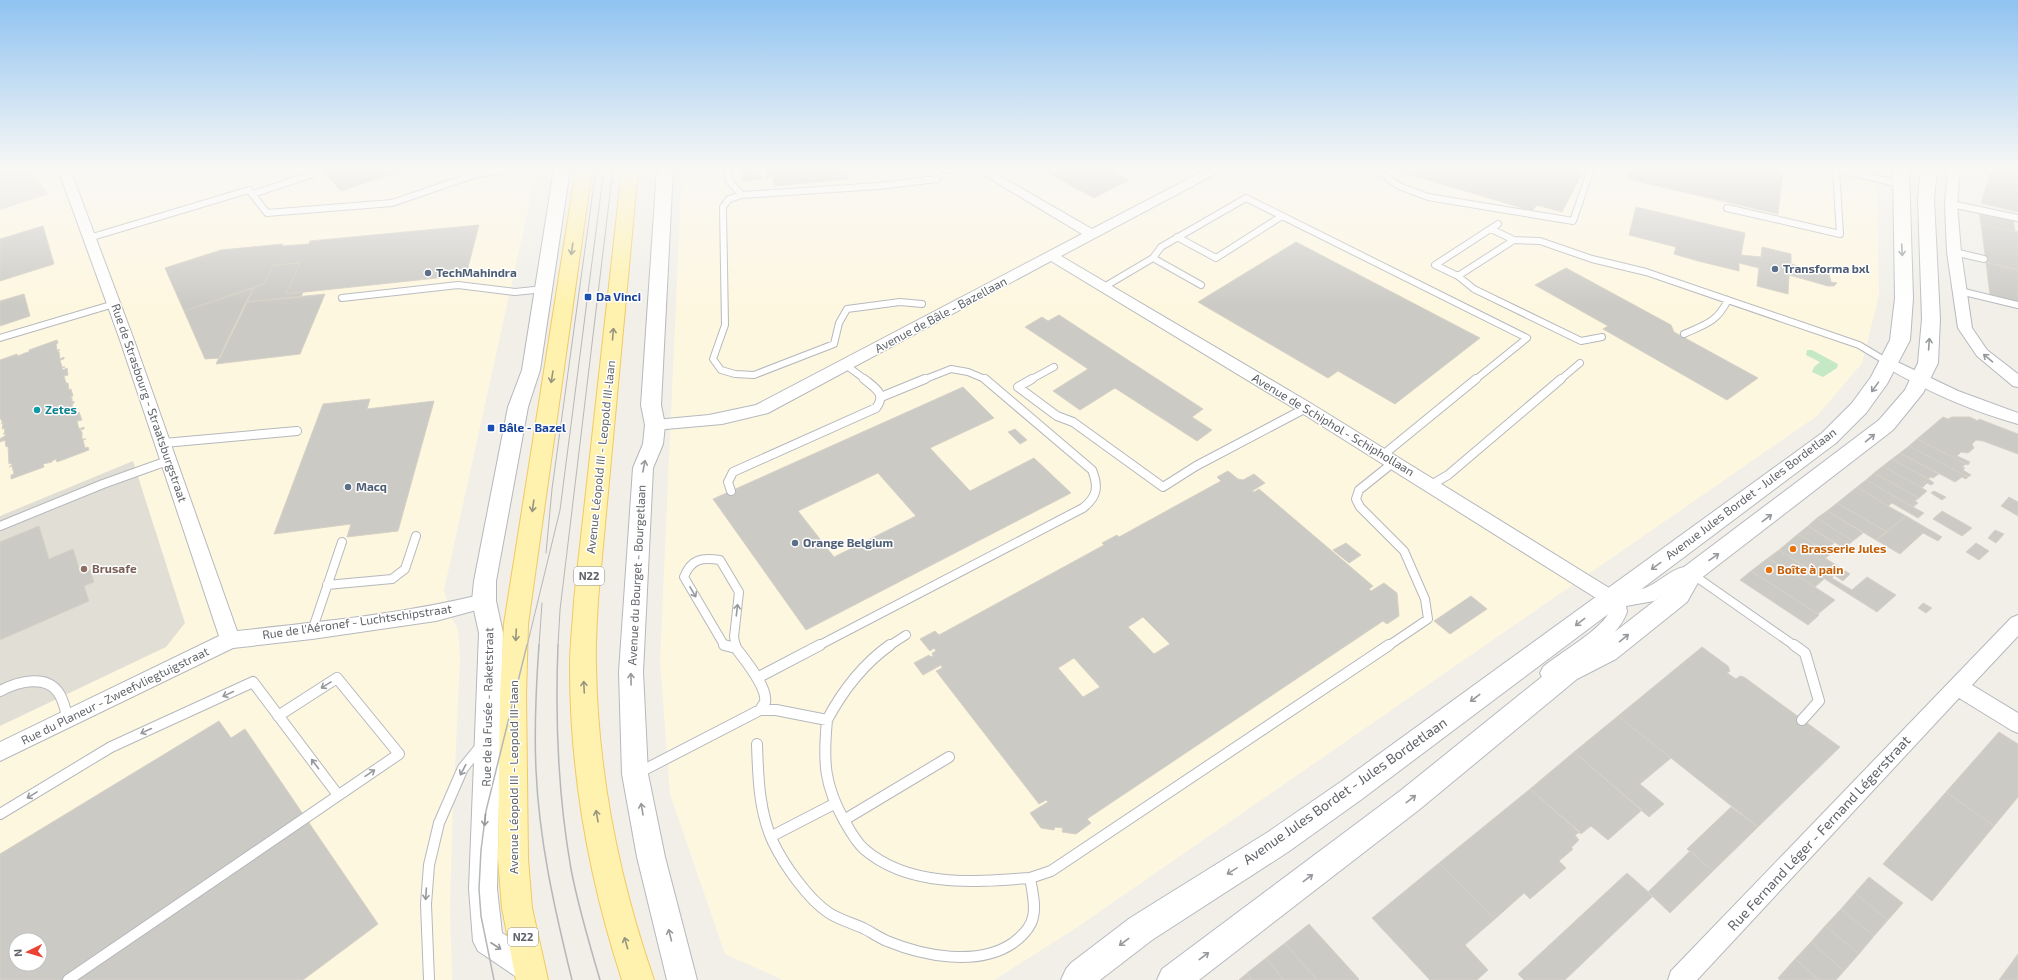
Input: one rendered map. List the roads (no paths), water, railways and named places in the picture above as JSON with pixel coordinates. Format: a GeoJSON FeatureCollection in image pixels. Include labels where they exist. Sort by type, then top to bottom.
{"type":"FeatureCollection","features":[{"type":"Feature","properties":{"kind":"main road","name":"Avenue Léopold III - Leopold III-laan"},"geometry":{"type":"LineString","coordinates":[[531,973],[517,908],[513,859],[513,695],[516,624],[577,215]]}},
{"type":"Feature","properties":{"kind":"main road","name":"Avenue Léopold III - Leopold III-laan"},"geometry":{"type":"LineString","coordinates":[[625,215],[586,600],[583,667],[587,739],[594,799],[608,877],[638,980]]}},
{"type":"Feature","properties":{"kind":"main road","name":"Avenue Jules Bordet - Jules Bordetlaan"},"geometry":{"type":"LineString","coordinates":[[1073,978],[1141,929],[1278,842],[1309,820],[1574,627],[1611,598],[1829,438],[1859,408],[1880,379],[1900,340],[1904,298],[1901,215]]}},
{"type":"Feature","properties":{"kind":"main road","name":"Avenue Jules Bordet - Jules Bordetlaan"},"geometry":{"type":"LineString","coordinates":[[1173,980],[1410,800],[1568,671],[1607,652],[1679,595],[1692,573],[1736,541],[1886,425],[1906,404],[1920,382],[1928,363],[1931,319],[1927,215]]}},
{"type":"Feature","properties":{"kind":"street","name":"Rue de Strasbourg - Straatsburgstraat"},"geometry":{"type":"LineString","coordinates":[[81,215],[170,460],[230,640]]}},
{"type":"Feature","properties":{"kind":"street","name":"Rue de la Fusée - Raketstraat"},"geometry":{"type":"LineString","coordinates":[[531,973],[488,940],[482,889],[487,799],[487,726],[491,633],[484,601],[485,581],[518,407],[531,370],[555,215]]}},
{"type":"Feature","properties":{"kind":"street","name":"Avenue du Bourget - Bourgetlaan"},"geometry":{"type":"LineString","coordinates":[[662,215],[651,405],[655,425],[653,444],[647,455],[643,468],[631,672],[635,774],[650,857],[684,978]]}},
{"type":"Feature","properties":{"kind":"street"},"geometry":{"type":"LineString","coordinates":[[1059,215],[1092,234]]}},
{"type":"Feature","properties":{"kind":"street","name":"Avenue de Bâle - Bazellaan"},"geometry":{"type":"LineString","coordinates":[[655,425],[706,422],[734,418],[762,410],[1128,215]]}},
{"type":"Feature","properties":{"kind":"street"},"geometry":{"type":"LineString","coordinates":[[1952,215],[1954,252],[1965,328],[1972,341],[1982,353],[2018,382]]}},
{"type":"Feature","properties":{"kind":"street","name":"Avenue de Schiphol - Schiphollaan"},"geometry":{"type":"LineString","coordinates":[[1052,256],[1306,408],[1611,598]]}},
{"type":"Feature","properties":{"kind":"street"},"geometry":{"type":"LineString","coordinates":[[1888,363],[1920,382],[1970,403],[2018,419]]}},
{"type":"Feature","properties":{"kind":"street","name":"Avenue Jules Bordet - Jules Bordetlaan"},"geometry":{"type":"LineString","coordinates":[[1611,598],[1629,599],[1647,596],[1657,591],[1679,575],[1692,573]]}},
{"type":"Feature","properties":{"kind":"street","name":"Avenue Jules Bordet - Jules Bordetlaan"},"geometry":{"type":"LineString","coordinates":[[1534,698],[1539,685],[1553,670],[1606,630],[1614,621],[1618,613],[1616,605],[1611,598]]}},
{"type":"Feature","properties":{"kind":"street","name":"Rue de l'Aéronef - Luchtschipstraat"},"geometry":{"type":"LineString","coordinates":[[230,640],[312,631],[436,613],[484,601]]}},
{"type":"Feature","properties":{"kind":"street","name":"Rue Fernand Léger - Fernand Légerstraat"},"geometry":{"type":"LineString","coordinates":[[1680,980],[2018,623]]}},
{"type":"Feature","properties":{"kind":"street","name":"Rue du Planeur - Zweefvliegtuigstraat"},"geometry":{"type":"LineString","coordinates":[[0,752],[230,640]]}},
{"type":"Feature","properties":{"kind":"street"},"geometry":{"type":"LineString","coordinates":[[1957,686],[2018,724]]}},
{"type":"Feature","properties":{"kind":"street"},"geometry":{"type":"LineString","coordinates":[[487,726],[513,695]]}},
{"type":"Feature","properties":{"kind":"lane"},"geometry":{"type":"LineString","coordinates":[[89,238],[167,215]]}},
{"type":"Feature","properties":{"kind":"lane"},"geometry":{"type":"LineString","coordinates":[[723,215],[725,325],[722,335],[716,345],[713,359],[720,370],[735,374],[754,375],[834,344],[839,323],[847,308],[900,302],[922,304]]}},
{"type":"Feature","properties":{"kind":"lane"},"geometry":{"type":"LineString","coordinates":[[1104,287],[1154,258],[1160,247],[1216,215]]}},
{"type":"Feature","properties":{"kind":"lane"},"geometry":{"type":"LineString","coordinates":[[1535,215],[1573,221],[1575,215]]}},
{"type":"Feature","properties":{"kind":"lane"},"geometry":{"type":"LineString","coordinates":[[1756,215],[1840,234],[1839,215]]}},
{"type":"Feature","properties":{"kind":"lane"},"geometry":{"type":"LineString","coordinates":[[2002,215],[2018,218]]}},
{"type":"Feature","properties":{"kind":"lane"},"geometry":{"type":"LineString","coordinates":[[906,635],[891,644],[860,669],[840,693],[827,720],[824,752],[826,777],[834,804],[864,849],[885,864],[920,876],[964,882],[1030,878],[1051,871],[1428,619],[1425,599],[1404,551],[1360,507],[1356,499],[1359,490],[1389,459],[1527,338],[1282,216],[1216,258],[1177,237]]}},
{"type":"Feature","properties":{"kind":"lane"},"geometry":{"type":"LineString","coordinates":[[1498,224],[1491,230],[1435,265],[1458,276],[1474,289],[1581,341],[1602,337]]}},
{"type":"Feature","properties":{"kind":"lane"},"geometry":{"type":"LineString","coordinates":[[1491,230],[1514,240],[1540,241],[1592,259],[1646,272],[1859,345],[1888,363]]}},
{"type":"Feature","properties":{"kind":"lane"},"geometry":{"type":"LineString","coordinates":[[1458,276],[1514,240]]}},
{"type":"Feature","properties":{"kind":"lane"},"geometry":{"type":"LineString","coordinates":[[1954,252],[1984,259]]}},
{"type":"Feature","properties":{"kind":"lane"},"geometry":{"type":"LineString","coordinates":[[1154,258],[1201,285]]}},
{"type":"Feature","properties":{"kind":"lane"},"geometry":{"type":"LineString","coordinates":[[342,298],[458,285],[515,292],[544,289]]}},
{"type":"Feature","properties":{"kind":"lane"},"geometry":{"type":"LineString","coordinates":[[1960,291],[2018,305]]}},
{"type":"Feature","properties":{"kind":"lane"},"geometry":{"type":"LineString","coordinates":[[1684,334],[1709,323],[1721,314],[1728,300]]}},
{"type":"Feature","properties":{"kind":"lane"},"geometry":{"type":"LineString","coordinates":[[0,338],[54,320],[87,314],[114,304]]}},
{"type":"Feature","properties":{"kind":"lane"},"geometry":{"type":"LineString","coordinates":[[1431,485],[1448,475],[1580,363]]}},
{"type":"Feature","properties":{"kind":"lane"},"geometry":{"type":"LineString","coordinates":[[732,491],[728,482],[733,472],[876,408],[881,402],[882,396],[877,389],[846,366]]}},
{"type":"Feature","properties":{"kind":"lane"},"geometry":{"type":"LineString","coordinates":[[1054,367],[1018,387],[1058,416],[1073,422],[1162,487],[1306,408]]}},
{"type":"Feature","properties":{"kind":"lane"},"geometry":{"type":"LineString","coordinates":[[757,678],[1083,508],[1092,501],[1097,492],[1098,482],[1092,470],[984,378],[968,372],[951,369],[882,396]]}},
{"type":"Feature","properties":{"kind":"lane"},"geometry":{"type":"LineString","coordinates":[[164,443],[297,431]]}},
{"type":"Feature","properties":{"kind":"lane"},"geometry":{"type":"LineString","coordinates":[[0,526],[103,484],[170,460]]}},
{"type":"Feature","properties":{"kind":"lane"},"geometry":{"type":"LineString","coordinates":[[328,585],[392,579],[405,568],[416,536]]}},
{"type":"Feature","properties":{"kind":"lane"},"geometry":{"type":"LineString","coordinates":[[312,631],[342,542]]}},
{"type":"Feature","properties":{"kind":"lane"},"geometry":{"type":"LineString","coordinates":[[736,648],[724,645],[684,577],[687,567],[696,560],[708,558],[720,560],[739,592],[734,637],[736,648],[757,678],[764,694],[765,702],[760,710]]}},
{"type":"Feature","properties":{"kind":"lane"},"geometry":{"type":"LineString","coordinates":[[1692,573],[1805,653],[1820,701],[1802,720]]}},
{"type":"Feature","properties":{"kind":"lane"},"geometry":{"type":"LineString","coordinates":[[68,980],[399,754],[337,678],[278,716]]}},
{"type":"Feature","properties":{"kind":"lane"},"geometry":{"type":"LineString","coordinates":[[0,691],[10,685],[32,681],[49,685],[58,692],[68,719]]}},
{"type":"Feature","properties":{"kind":"lane"},"geometry":{"type":"LineString","coordinates":[[0,814],[111,747],[252,682],[338,795]]}},
{"type":"Feature","properties":{"kind":"lane"},"geometry":{"type":"LineString","coordinates":[[635,774],[760,710],[776,710],[827,720]]}},
{"type":"Feature","properties":{"kind":"lane"},"geometry":{"type":"LineString","coordinates":[[429,980],[426,904],[429,864],[439,823],[463,768],[487,726]]}},
{"type":"Feature","properties":{"kind":"lane"},"geometry":{"type":"LineString","coordinates":[[757,744],[762,803],[773,842],[801,885],[826,911],[895,944],[949,956],[983,955],[1000,951],[1014,943],[1031,922],[1034,901],[1030,878]]}},
{"type":"Feature","properties":{"kind":"lane"},"geometry":{"type":"LineString","coordinates":[[844,820],[949,757]]}},
{"type":"Feature","properties":{"kind":"lane"},"geometry":{"type":"LineString","coordinates":[[772,836],[834,804]]}},
{"type":"Feature","properties":{"kind":"tram line"},"geometry":{"type":"LineString","coordinates":[[546,553],[552,489],[590,215]]}},
{"type":"Feature","properties":{"kind":"tram line"},"geometry":{"type":"LineString","coordinates":[[527,646],[560,510],[598,215]]}},
{"type":"Feature","properties":{"kind":"tram line"},"geometry":{"type":"LineString","coordinates":[[558,646],[560,610],[608,215]]}},
{"type":"Feature","properties":{"kind":"tram line"},"geometry":{"type":"LineString","coordinates":[[539,646],[542,603]]}},
{"type":"Feature","properties":{"kind":"tram line"},"geometry":{"type":"LineString","coordinates":[[494,980],[481,916],[479,889],[481,850],[486,811],[527,645]]}},
{"type":"Feature","properties":{"kind":"tram line"},"geometry":{"type":"LineString","coordinates":[[539,645],[536,692],[535,754],[540,823],[549,876],[572,980]]}},
{"type":"Feature","properties":{"kind":"tram line"},"geometry":{"type":"LineString","coordinates":[[558,645],[557,729],[563,813],[574,883],[600,980]]}},
{"type":"Feature","properties":{"kind":"place","name":"Transforma bxl"},"geometry":{"type":"Point","coordinates":[1775,269]}},
{"type":"Feature","properties":{"kind":"place","name":"TechMahindra"},"geometry":{"type":"Point","coordinates":[428,273]}},
{"type":"Feature","properties":{"kind":"place","name":"Da Vinci"},"geometry":{"type":"Point","coordinates":[588,297]}},
{"type":"Feature","properties":{"kind":"place","name":"Zetes"},"geometry":{"type":"Point","coordinates":[37,410]}},
{"type":"Feature","properties":{"kind":"place","name":"Bâle - Bazel"},"geometry":{"type":"Point","coordinates":[491,428]}},
{"type":"Feature","properties":{"kind":"place","name":"Macq"},"geometry":{"type":"Point","coordinates":[348,487]}},
{"type":"Feature","properties":{"kind":"place","name":"Orange Belgium"},"geometry":{"type":"Point","coordinates":[795,543]}},
{"type":"Feature","properties":{"kind":"place","name":"Brasserie Jules"},"geometry":{"type":"Point","coordinates":[1793,549]}},
{"type":"Feature","properties":{"kind":"place","name":"Brusafe"},"geometry":{"type":"Point","coordinates":[84,569]}},
{"type":"Feature","properties":{"kind":"place","name":"Boîte à pain"},"geometry":{"type":"Point","coordinates":[1769,570]}}]}
